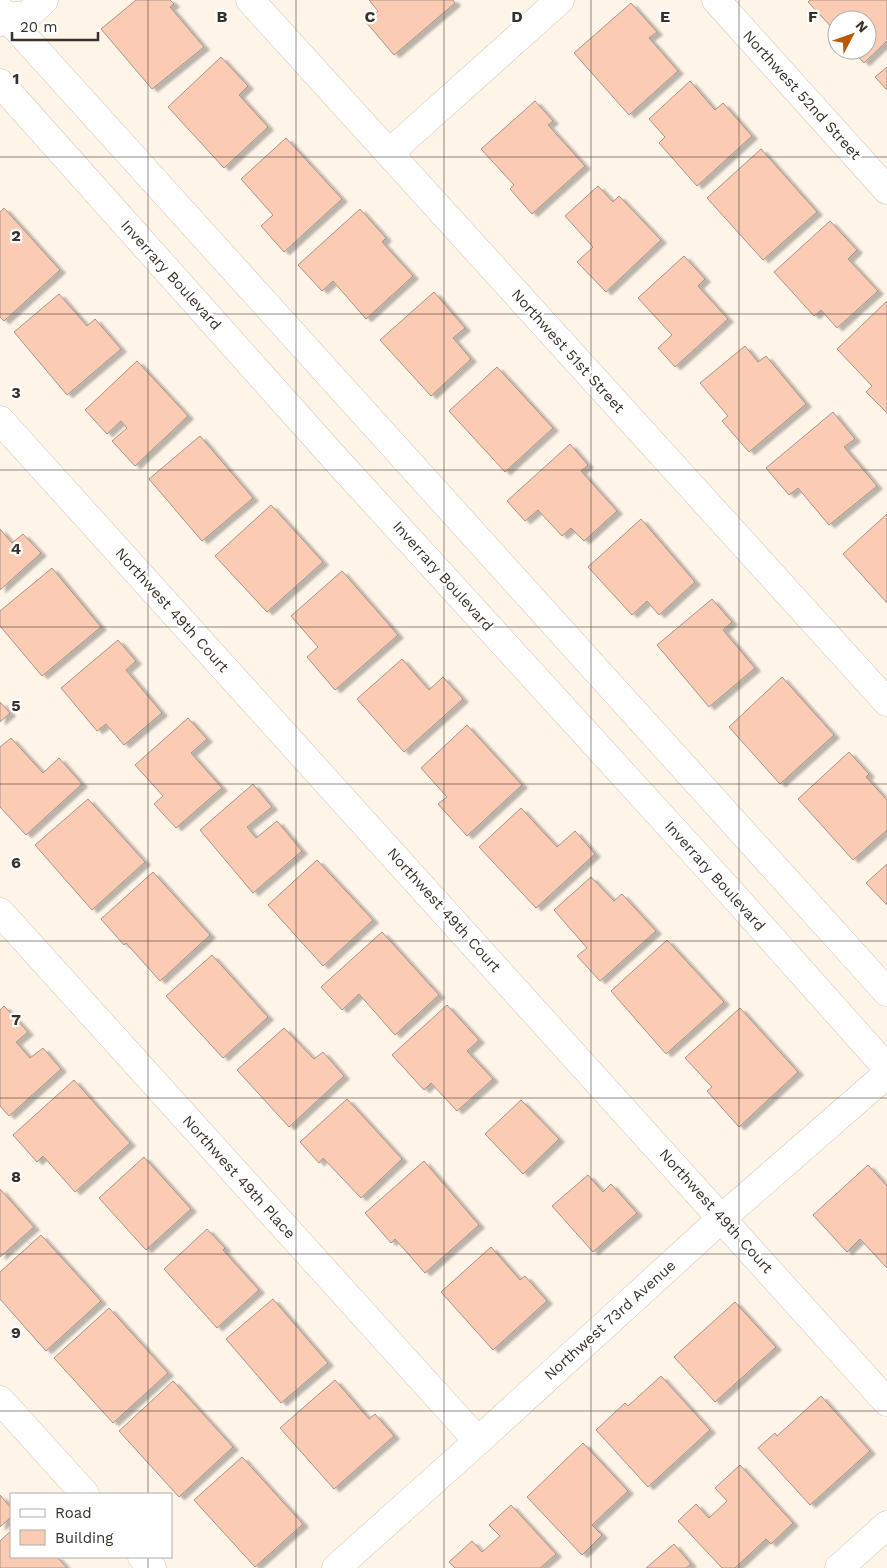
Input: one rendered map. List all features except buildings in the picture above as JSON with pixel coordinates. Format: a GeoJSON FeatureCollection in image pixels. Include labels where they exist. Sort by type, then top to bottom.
{"type":"FeatureCollection","features":[{"type":"Feature","properties":{"kind":"street"},"geometry":{"type":"LineString","coordinates":[[2,17],[28,15],[44,0]]}},
{"type":"Feature","properties":{"kind":"street","name":"Northwest 51st Street"},"geometry":{"type":"LineString","coordinates":[[250,0],[887,702]]}},
{"type":"Feature","properties":{"kind":"street"},"geometry":{"type":"LineString","coordinates":[[389,153],[560,0]]}},
{"type":"Feature","properties":{"kind":"street","name":"Northwest 52nd Street"},"geometry":{"type":"LineString","coordinates":[[716,0],[887,190]]}},
{"type":"Feature","properties":{"kind":"street"},"geometry":{"type":"LineString","coordinates":[[2,17],[887,992]]}},
{"type":"Feature","properties":{"kind":"street","name":"Inverrary Boulevard"},"geometry":{"type":"LineString","coordinates":[[0,83],[331,454],[727,888],[887,1068]]}},
{"type":"Feature","properties":{"kind":"street","name":"Northwest 49th Court"},"geometry":{"type":"LineString","coordinates":[[0,420],[887,1402]]}},
{"type":"Feature","properties":{"kind":"street","name":"Northwest 49th Place"},"geometry":{"type":"LineString","coordinates":[[0,912],[478,1441]]}},
{"type":"Feature","properties":{"kind":"street","name":"Northwest 73rd Avenue"},"geometry":{"type":"LineString","coordinates":[[336,1568],[722,1218],[887,1074]]}},
{"type":"Feature","properties":{"kind":"street"},"geometry":{"type":"LineString","coordinates":[[0,1400],[84,1493]]}},
{"type":"Feature","properties":{"kind":"street"},"geometry":{"type":"LineString","coordinates":[[839,1568],[887,1525]]}},
{"type":"Feature","properties":{"kind":"street"},"geometry":{"type":"LineString","coordinates":[[143,1558],[152,1568]]}}]}
